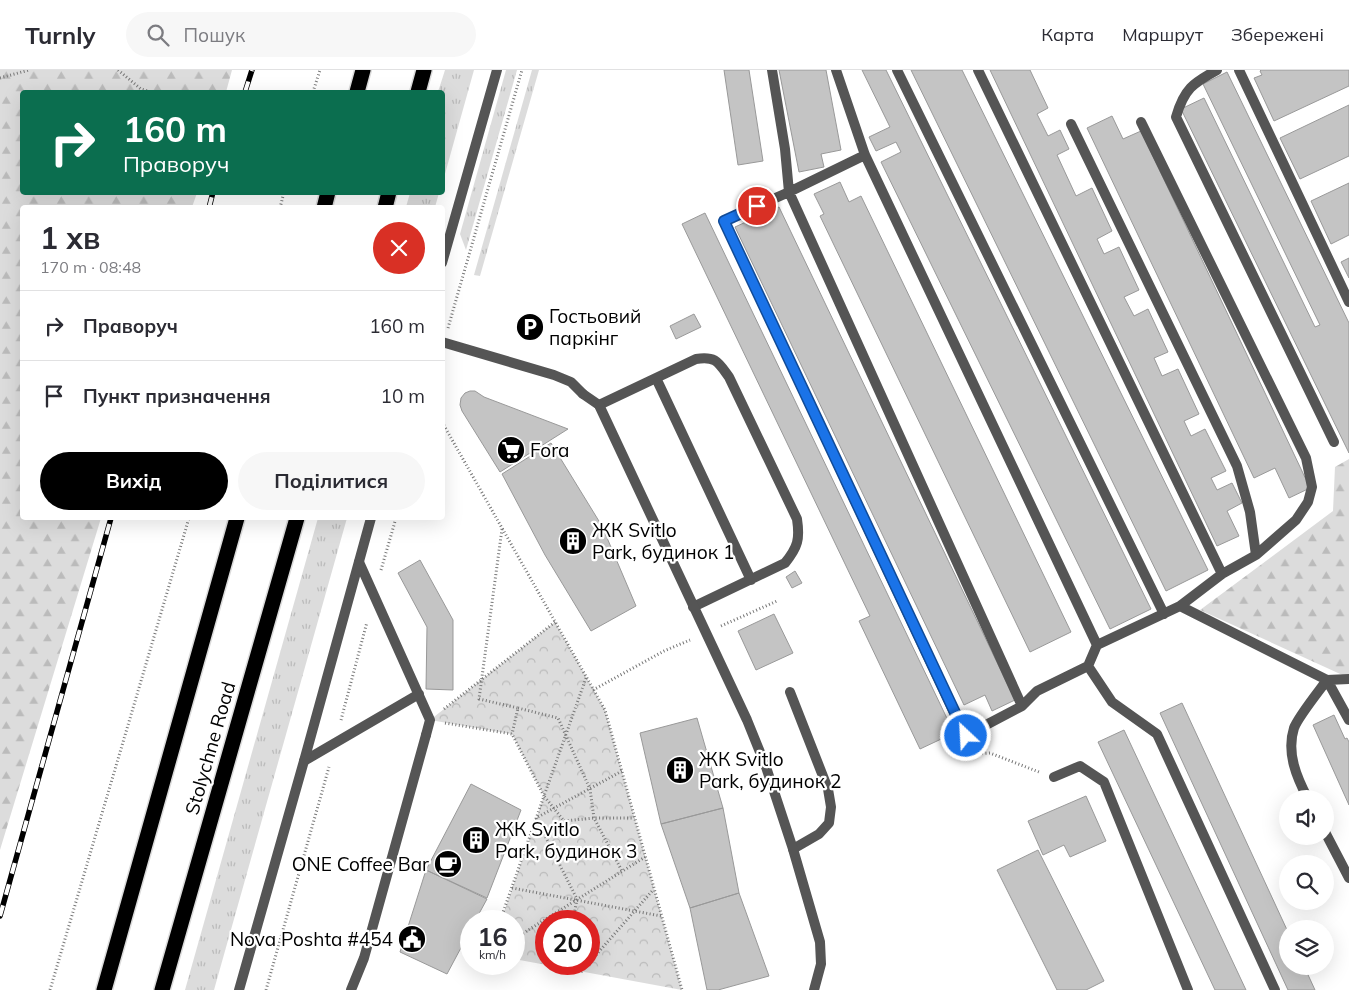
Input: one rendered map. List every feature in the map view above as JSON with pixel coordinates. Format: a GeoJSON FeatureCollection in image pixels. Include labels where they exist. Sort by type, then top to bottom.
{"type":"FeatureCollection","features":[{"type":"Feature","properties":{"kind":"highway"},"geometry":{"type":"LineString","coordinates":[[357,90],[363,70]]}},
{"type":"Feature","properties":{"kind":"highway"},"geometry":{"type":"LineString","coordinates":[[419,90],[424,70]]}},
{"type":"Feature","properties":{"kind":"highway","name":"Stolychne Road"},"geometry":{"type":"LineString","coordinates":[[104,990],[236,520]]}},
{"type":"Feature","properties":{"kind":"highway","name":"Stolychne Road"},"geometry":{"type":"LineString","coordinates":[[162,990],[295,520]]}},
{"type":"Feature","properties":{"kind":"street"},"geometry":{"type":"LineString","coordinates":[[445,252],[497,70]]}},
{"type":"Feature","properties":{"kind":"street"},"geometry":{"type":"LineString","coordinates":[[772,70],[785,149],[789,192],[1022,706]]}},
{"type":"Feature","properties":{"kind":"street"},"geometry":{"type":"LineString","coordinates":[[836,70],[865,155],[1097,645]]}},
{"type":"Feature","properties":{"kind":"street"},"geometry":{"type":"LineString","coordinates":[[897,70],[1164,614]]}},
{"type":"Feature","properties":{"kind":"street"},"geometry":{"type":"LineString","coordinates":[[978,70],[1222,574]]}},
{"type":"Feature","properties":{"kind":"street"},"geometry":{"type":"LineString","coordinates":[[1218,70],[1194,83],[1181,101],[1176,117],[1334,442]]}},
{"type":"Feature","properties":{"kind":"street"},"geometry":{"type":"LineString","coordinates":[[1239,70],[1349,302]]}},
{"type":"Feature","properties":{"kind":"street"},"geometry":{"type":"LineString","coordinates":[[865,155],[724,221],[966,736],[1022,706],[1037,691],[1088,666],[1097,645],[1180,606],[1222,574],[1256,555],[1296,520],[1308,502],[1312,487],[1306,458],[1142,122]]}},
{"type":"Feature","properties":{"kind":"street"},"geometry":{"type":"LineString","coordinates":[[1071,124],[1237,466],[1250,512],[1256,555]]}},
{"type":"Feature","properties":{"kind":"street"},"geometry":{"type":"LineString","coordinates":[[445,343],[554,375],[570,382],[582,394],[599,404],[747,720],[766,767],[793,849],[820,942],[821,964],[814,990]]}},
{"type":"Feature","properties":{"kind":"street"},"geometry":{"type":"LineString","coordinates":[[599,404],[696,359],[708,357],[719,363],[729,377],[797,519],[799,534],[795,551],[785,563],[693,607]]}},
{"type":"Feature","properties":{"kind":"street"},"geometry":{"type":"LineString","coordinates":[[656,378],[751,580]]}},
{"type":"Feature","properties":{"kind":"street"},"geometry":{"type":"LineString","coordinates":[[239,990],[370,520]]}},
{"type":"Feature","properties":{"kind":"street"},"geometry":{"type":"LineString","coordinates":[[351,990],[364,958],[430,720],[359,562]]}},
{"type":"Feature","properties":{"kind":"street"},"geometry":{"type":"LineString","coordinates":[[1180,606],[1327,680],[1349,679]]}},
{"type":"Feature","properties":{"kind":"street"},"geometry":{"type":"LineString","coordinates":[[1088,666],[1112,702],[1157,734],[1275,990]]}},
{"type":"Feature","properties":{"kind":"street"},"geometry":{"type":"LineString","coordinates":[[1327,680],[1349,720]]}},
{"type":"Feature","properties":{"kind":"street"},"geometry":{"type":"LineString","coordinates":[[1303,790],[1296,776],[1291,748],[1294,728],[1327,680]]}},
{"type":"Feature","properties":{"kind":"street"},"geometry":{"type":"LineString","coordinates":[[790,692],[828,789],[831,807],[829,823],[819,834],[793,849]]}},
{"type":"Feature","properties":{"kind":"street"},"geometry":{"type":"LineString","coordinates":[[304,761],[419,694]]}},
{"type":"Feature","properties":{"kind":"street"},"geometry":{"type":"LineString","coordinates":[[1054,778],[1080,766],[1104,782],[1188,990]]}},
{"type":"Feature","properties":{"kind":"street"},"geometry":{"type":"LineString","coordinates":[[1332,845],[1349,878]]}},
{"type":"Feature","properties":{"kind":"path"},"geometry":{"type":"LineString","coordinates":[[0,78],[29,70]]}},
{"type":"Feature","properties":{"kind":"path"},"geometry":{"type":"LineString","coordinates":[[118,70],[144,90]]}},
{"type":"Feature","properties":{"kind":"path"},"geometry":{"type":"LineString","coordinates":[[314,90],[320,70]]}},
{"type":"Feature","properties":{"kind":"path"},"geometry":{"type":"LineString","coordinates":[[445,335],[522,70]]}},
{"type":"Feature","properties":{"kind":"path"},"geometry":{"type":"LineString","coordinates":[[445,427],[605,710],[682,990]]}},
{"type":"Feature","properties":{"kind":"path"},"geometry":{"type":"LineString","coordinates":[[50,990],[188,520]]}},
{"type":"Feature","properties":{"kind":"path"},"geometry":{"type":"LineString","coordinates":[[502,529],[479,699],[558,718],[590,789],[594,818],[622,871]]}},
{"type":"Feature","properties":{"kind":"path"},"geometry":{"type":"LineString","coordinates":[[593,690],[664,651],[777,601]]}},
{"type":"Feature","properties":{"kind":"path"},"geometry":{"type":"LineString","coordinates":[[430,720],[555,622]]}},
{"type":"Feature","properties":{"kind":"path"},"geometry":{"type":"LineString","coordinates":[[504,910],[565,732],[586,678]]}},
{"type":"Feature","properties":{"kind":"path"},"geometry":{"type":"LineString","coordinates":[[518,708],[512,734],[544,796],[564,821],[594,818],[634,818]]}},
{"type":"Feature","properties":{"kind":"path"},"geometry":{"type":"LineString","coordinates":[[430,720],[512,734]]}},
{"type":"Feature","properties":{"kind":"path"},"geometry":{"type":"LineString","coordinates":[[961,756],[990,753],[1054,778]]}},
{"type":"Feature","properties":{"kind":"path"},"geometry":{"type":"LineString","coordinates":[[536,818],[622,772]]}},
{"type":"Feature","properties":{"kind":"path"},"geometry":{"type":"LineString","coordinates":[[536,818],[576,899],[574,910]]}},
{"type":"Feature","properties":{"kind":"path"},"geometry":{"type":"LineString","coordinates":[[525,932],[645,857]]}},
{"type":"Feature","properties":{"kind":"path"},"geometry":{"type":"LineString","coordinates":[[512,888],[661,916]]}},
{"type":"Feature","properties":{"kind":"path"},"geometry":{"type":"LineString","coordinates":[[600,951],[654,889]]}},
{"type":"Feature","properties":{"kind":"green space"},"geometry":{"type":"Polygon","coordinates":[[[0,70],[232,70],[227,90],[20,90],[20,195],[196,195],[193,205],[20,205],[20,520],[100,520],[0,850],[0,70]]]}},
{"type":"Feature","properties":{"kind":"green space"},"geometry":{"type":"Polygon","coordinates":[[[445,70],[474,70],[445,174],[445,90],[439,90],[445,70]]]}},
{"type":"Feature","properties":{"kind":"green space"},"geometry":{"type":"Polygon","coordinates":[[[506,70],[517,70],[466,250],[460,234],[506,70]]]}},
{"type":"Feature","properties":{"kind":"green space"},"geometry":{"type":"Polygon","coordinates":[[[532,70],[539,70],[480,276],[474,275],[532,70]]]}},
{"type":"Feature","properties":{"kind":"green space"},"geometry":{"type":"Polygon","coordinates":[[[409,195],[438,195],[436,205],[407,205],[409,195]]]}},
{"type":"Feature","properties":{"kind":"green space"},"geometry":{"type":"Polygon","coordinates":[[[1349,459],[1349,678],[1200,610],[1333,511],[1335,467],[1349,459]]]}},
{"type":"Feature","properties":{"kind":"green space"},"geometry":{"type":"Polygon","coordinates":[[[317,520],[346,520],[214,990],[185,990],[317,520]]]}},
{"type":"Feature","properties":{"kind":"green space"},"geometry":{"type":"Polygon","coordinates":[[[555,622],[605,710],[682,990],[600,975],[600,910],[535,910],[535,963],[525,961],[525,910],[505,910],[544,796],[512,734],[430,720],[555,622]]]}},
{"type":"Feature","properties":{"kind":"building"},"geometry":{"type":"Polygon","coordinates":[[[724,70],[749,70],[763,161],[738,165],[724,70]]]}},
{"type":"Feature","properties":{"kind":"building"},"geometry":{"type":"Polygon","coordinates":[[[779,70],[826,70],[841,150],[821,154],[824,167],[799,172],[779,70]]]}},
{"type":"Feature","properties":{"kind":"building"},"geometry":{"type":"Polygon","coordinates":[[[862,70],[886,70],[1151,609],[1110,629],[881,162],[901,152],[896,142],[876,151],[869,137],[890,127],[862,70]]]}},
{"type":"Feature","properties":{"kind":"building"},"geometry":{"type":"Polygon","coordinates":[[[911,70],[962,70],[1208,570],[1166,591],[911,70]]]}},
{"type":"Feature","properties":{"kind":"building"},"geometry":{"type":"Polygon","coordinates":[[[990,70],[1030,70],[1048,108],[1037,114],[1048,136],[1060,130],[1069,149],[1057,155],[1076,196],[1092,188],[1112,231],[1097,239],[1104,254],[1119,247],[1139,290],[1124,297],[1134,316],[1148,309],[1168,352],[1154,358],[1162,376],[1178,369],[1199,414],[1184,421],[1191,436],[1205,429],[1226,471],[1211,478],[1217,490],[1232,483],[1242,503],[1227,511],[1239,536],[1217,546],[990,70]]]}},
{"type":"Feature","properties":{"kind":"building"},"geometry":{"type":"Polygon","coordinates":[[[1261,70],[1349,70],[1349,86],[1274,121],[1254,78],[1262,75],[1261,70]]]}},
{"type":"Feature","properties":{"kind":"building"},"geometry":{"type":"Polygon","coordinates":[[[1227,72],[1349,323],[1349,453],[1181,109],[1204,98],[1315,327],[1320,325],[1203,84],[1227,72]]]}},
{"type":"Feature","properties":{"kind":"building"},"geometry":{"type":"Polygon","coordinates":[[[1349,105],[1349,156],[1300,179],[1280,138],[1349,105]]]}},
{"type":"Feature","properties":{"kind":"building"},"geometry":{"type":"Polygon","coordinates":[[[1112,116],[1123,139],[1141,131],[1310,488],[1289,498],[1275,468],[1254,478],[1087,128],[1112,116]]]}},
{"type":"Feature","properties":{"kind":"building"},"geometry":{"type":"Polygon","coordinates":[[[840,182],[849,202],[861,196],[1071,632],[1030,652],[820,216],[824,214],[814,194],[840,182]]]}},
{"type":"Feature","properties":{"kind":"building"},"geometry":{"type":"Polygon","coordinates":[[[1349,183],[1349,235],[1331,244],[1311,201],[1349,183]]]}},
{"type":"Feature","properties":{"kind":"building"},"geometry":{"type":"Polygon","coordinates":[[[779,207],[1015,700],[992,711],[985,695],[964,705],[735,227],[779,207]]]}},
{"type":"Feature","properties":{"kind":"building"},"geometry":{"type":"Polygon","coordinates":[[[705,213],[954,733],[920,749],[859,621],[870,616],[682,224],[705,213]]]}},
{"type":"Feature","properties":{"kind":"building"},"geometry":{"type":"Polygon","coordinates":[[[1349,258],[1349,278],[1341,262],[1349,258]]]}},
{"type":"Feature","properties":{"kind":"building"},"geometry":{"type":"Polygon","coordinates":[[[694,314],[701,327],[676,339],[670,326],[694,314]]]}},
{"type":"Feature","properties":{"kind":"building","name":"Fora"},"geometry":{"type":"Polygon","coordinates":[[[470,391],[475,391],[484,397],[568,429],[500,472],[462,411],[460,405],[461,398],[470,391]]]}},
{"type":"Feature","properties":{"kind":"building","name":"ЖК Svitlo Park, будинок 1"},"geometry":{"type":"Polygon","coordinates":[[[551,443],[602,526],[636,606],[591,631],[545,555],[502,474],[551,443]]]}},
{"type":"Feature","properties":{"kind":"building"},"geometry":{"type":"Polygon","coordinates":[[[420,560],[453,620],[453,690],[426,689],[427,627],[398,573],[420,560]]]}},
{"type":"Feature","properties":{"kind":"building"},"geometry":{"type":"Polygon","coordinates":[[[795,571],[802,583],[792,588],[786,577],[795,571]]]}},
{"type":"Feature","properties":{"kind":"building"},"geometry":{"type":"Polygon","coordinates":[[[774,614],[793,653],[756,670],[738,631],[774,614]]]}},
{"type":"Feature","properties":{"kind":"building"},"geometry":{"type":"Polygon","coordinates":[[[1182,703],[1282,920],[1279,920],[1279,971],[1160,713],[1182,703]]]}},
{"type":"Feature","properties":{"kind":"building"},"geometry":{"type":"Polygon","coordinates":[[[1334,715],[1345,739],[1347,738],[1349,742],[1349,805],[1313,725],[1334,715]]]}},
{"type":"Feature","properties":{"kind":"building","name":"ЖК Svitlo Park, будинок 2"},"geometry":{"type":"Polygon","coordinates":[[[697,718],[723,808],[661,824],[640,733],[697,718]]]}},
{"type":"Feature","properties":{"kind":"building"},"geometry":{"type":"Polygon","coordinates":[[[1124,730],[1246,990],[1215,990],[1098,742],[1124,730]]]}},
{"type":"Feature","properties":{"kind":"building","name":"ЖК Svitlo Park, будинок 3"},"geometry":{"type":"Polygon","coordinates":[[[471,784],[521,810],[487,898],[426,870],[471,784]]]}},
{"type":"Feature","properties":{"kind":"building"},"geometry":{"type":"Polygon","coordinates":[[[1086,796],[1106,841],[1070,857],[1064,845],[1043,855],[1028,821],[1086,796]]]}},
{"type":"Feature","properties":{"kind":"building","name":"ЖК Svitlo Park, будинок 2"},"geometry":{"type":"Polygon","coordinates":[[[723,808],[739,893],[690,908],[661,824],[723,808]]]}},
{"type":"Feature","properties":{"kind":"building"},"geometry":{"type":"Polygon","coordinates":[[[1038,850],[1104,981],[1086,990],[1057,990],[997,870],[1038,850]]]}},
{"type":"Feature","properties":{"kind":"building","name":"ЖК Svitlo Park, будинок 3"},"geometry":{"type":"Polygon","coordinates":[[[426,870],[487,899],[481,910],[460,910],[460,950],[447,974],[400,952],[426,870]]]}},
{"type":"Feature","properties":{"kind":"building"},"geometry":{"type":"Polygon","coordinates":[[[739,893],[769,976],[718,990],[707,990],[690,908],[739,893]]]}},
{"type":"Feature","properties":{"kind":"building"},"geometry":{"type":"Polygon","coordinates":[[[1281,975],[1308,975],[1315,990],[1288,990],[1281,975]]]}},
{"type":"Feature","properties":{"kind":"railway"},"geometry":{"type":"LineString","coordinates":[[246,90],[252,70]]}},
{"type":"Feature","properties":{"kind":"railway"},"geometry":{"type":"LineString","coordinates":[[210,205],[212,195]]}},
{"type":"Feature","properties":{"kind":"railway"},"geometry":{"type":"LineString","coordinates":[[0,916],[110,520]]}},
{"type":"Feature","properties":{"kind":"place","name":"Гостьовий паркінг"},"geometry":{"type":"Point","coordinates":[530,327]}},
{"type":"Feature","properties":{"kind":"place","name":"Fora"},"geometry":{"type":"Point","coordinates":[511,450]}},
{"type":"Feature","properties":{"kind":"place","name":"ЖК Svitlo Park, будинок 1"},"geometry":{"type":"Point","coordinates":[573,541]}},
{"type":"Feature","properties":{"kind":"place","name":"ЖК Svitlo Park, будинок 2"},"geometry":{"type":"Point","coordinates":[680,770]}},
{"type":"Feature","properties":{"kind":"place","name":"ЖК Svitlo Park, будинок 3"},"geometry":{"type":"Point","coordinates":[476,840]}},
{"type":"Feature","properties":{"kind":"place","name":"ONE Coffee Bar"},"geometry":{"type":"Point","coordinates":[448,864]}},
{"type":"Feature","properties":{"kind":"place","name":"Nova Poshta #454"},"geometry":{"type":"Point","coordinates":[412,939]}},
{"type":"Feature","properties":{"kind":"route"},"geometry":{"type":"LineString","coordinates":[[757,206],[724,221],[966,736]]}}]}
